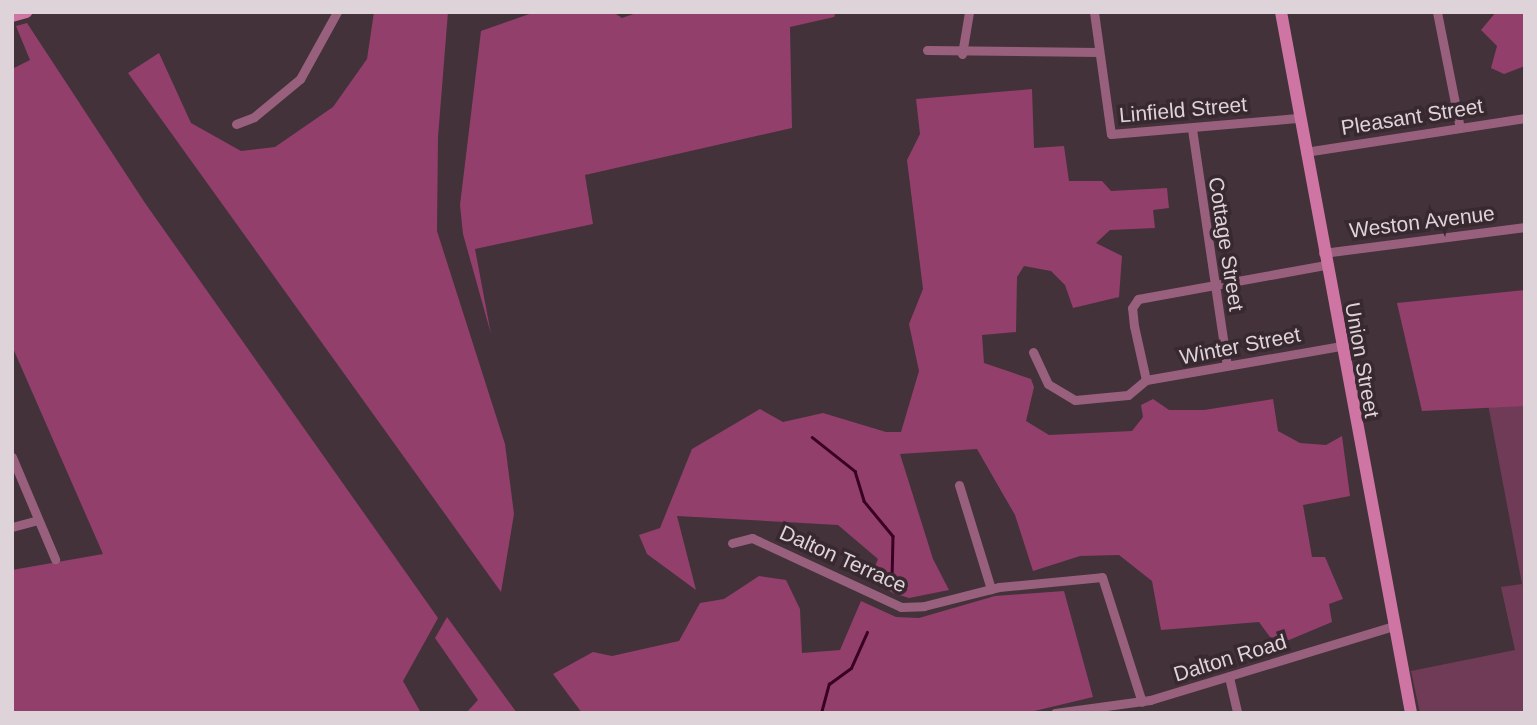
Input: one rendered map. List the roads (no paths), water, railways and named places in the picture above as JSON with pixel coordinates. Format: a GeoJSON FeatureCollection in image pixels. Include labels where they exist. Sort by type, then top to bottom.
{"type":"FeatureCollection","features":[{"type":"Feature","properties":{"kind":"main road"},"geometry":{"type":"LineString","coordinates":[[12,16],[26,12]]}},
{"type":"Feature","properties":{"kind":"main road","name":"Union Street"},"geometry":{"type":"LineString","coordinates":[[1281,12],[1391,627],[1411,713]]}},
{"type":"Feature","properties":{"kind":"street"},"geometry":{"type":"LineString","coordinates":[[236,124],[254,117],[300,79],[337,12]]}},
{"type":"Feature","properties":{"kind":"street"},"geometry":{"type":"LineString","coordinates":[[962,54],[970,12]]}},
{"type":"Feature","properties":{"kind":"street","name":"Linfield Street"},"geometry":{"type":"LineString","coordinates":[[1094,12],[1111,134],[1299,118]]}},
{"type":"Feature","properties":{"kind":"street"},"geometry":{"type":"LineString","coordinates":[[1437,12],[1460,128]]}},
{"type":"Feature","properties":{"kind":"street"},"geometry":{"type":"LineString","coordinates":[[927,50],[962,54],[1099,52]]}},
{"type":"Feature","properties":{"kind":"street","name":"Pleasant Street"},"geometry":{"type":"LineString","coordinates":[[1305,152],[1525,118]]}},
{"type":"Feature","properties":{"kind":"street","name":"Cottage Street"},"geometry":{"type":"LineString","coordinates":[[1192,128],[1227,365]]}},
{"type":"Feature","properties":{"kind":"street","name":"Weston Avenue"},"geometry":{"type":"LineString","coordinates":[[1146,380],[1133,326],[1135,301],[1324,259],[1525,227]]}},
{"type":"Feature","properties":{"kind":"street","name":"Winter Street"},"geometry":{"type":"LineString","coordinates":[[1033,352],[1048,384],[1075,400],[1128,395],[1146,380],[1340,346]]}},
{"type":"Feature","properties":{"kind":"street"},"geometry":{"type":"LineString","coordinates":[[12,457],[55,559]]}},
{"type":"Feature","properties":{"kind":"street"},"geometry":{"type":"LineString","coordinates":[[959,485],[991,589]]}},
{"type":"Feature","properties":{"kind":"street"},"geometry":{"type":"LineString","coordinates":[[12,527],[38,520]]}},
{"type":"Feature","properties":{"kind":"street","name":"Dalton Terrace"},"geometry":{"type":"LineString","coordinates":[[732,543],[752,538],[901,607],[924,606],[991,589],[1102,577],[1142,702]]}},
{"type":"Feature","properties":{"kind":"street","name":"Dalton Road"},"geometry":{"type":"LineString","coordinates":[[1055,713],[1142,702],[1391,627]]}},
{"type":"Feature","properties":{"kind":"street"},"geometry":{"type":"LineString","coordinates":[[1229,677],[1237,713]]}},
{"type":"Feature","properties":{"kind":"waterway"},"geometry":{"type":"LineString","coordinates":[[812,437],[855,471],[864,501],[893,536],[892,579],[885,585]]}},
{"type":"Feature","properties":{"kind":"waterway"},"geometry":{"type":"LineString","coordinates":[[821,713],[829,684],[851,668],[867,632]]}}]}
